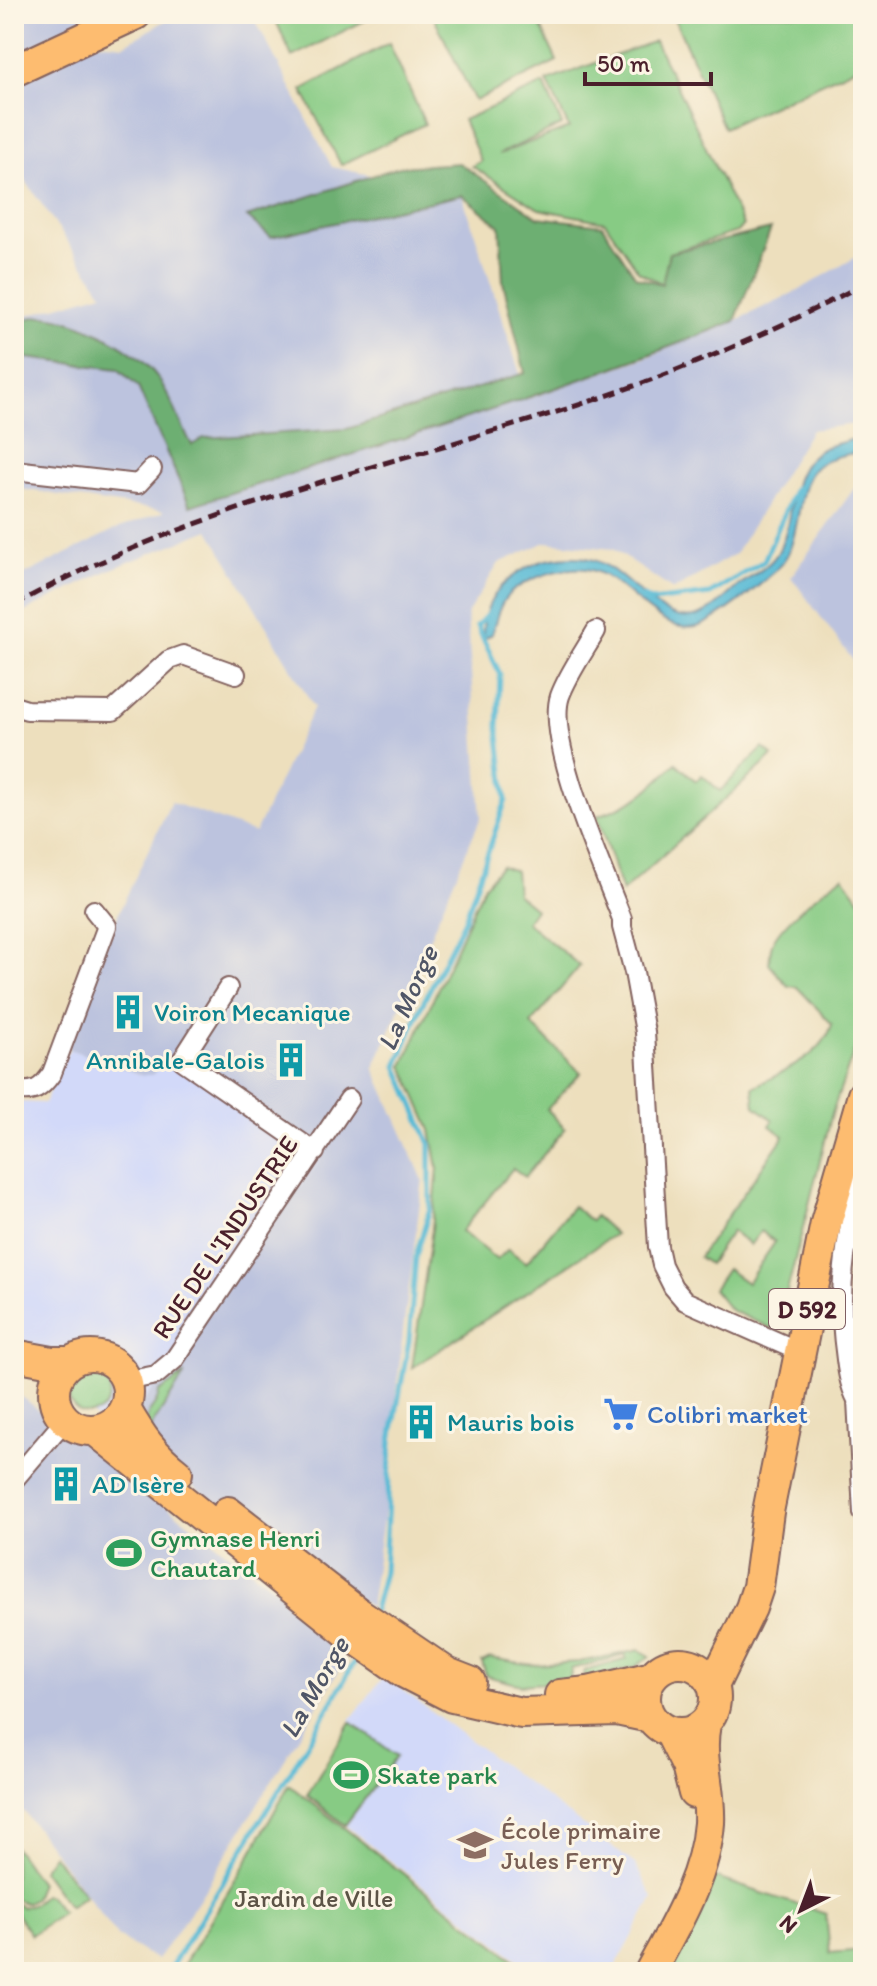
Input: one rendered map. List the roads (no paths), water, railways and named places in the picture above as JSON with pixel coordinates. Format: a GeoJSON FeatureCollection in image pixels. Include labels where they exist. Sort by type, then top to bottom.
{"type":"FeatureCollection","features":[{"type":"Feature","properties":{"kind":"main road"},"geometry":{"type":"LineString","coordinates":[[14,71],[136,14]]}},
{"type":"Feature","properties":{"kind":"main road","name":"D 592"},"geometry":{"type":"LineString","coordinates":[[713,1686],[758,1587],[768,1512],[798,1351],[826,1223],[862,1106]]}},
{"type":"Feature","properties":{"kind":"main road"},"geometry":{"type":"LineString","coordinates":[[14,1355],[52,1362],[69,1362],[85,1356],[102,1357],[117,1366],[140,1437],[158,1459],[363,1625],[379,1657],[452,1697],[505,1710],[534,1713],[617,1710],[682,1734],[705,1724],[716,1699],[713,1686],[703,1672],[683,1663]]}},
{"type":"Feature","properties":{"kind":"main road"},"geometry":{"type":"LineString","coordinates":[[59,1408],[55,1383],[60,1371],[69,1362]]}},
{"type":"Feature","properties":{"kind":"main road"},"geometry":{"type":"LineString","coordinates":[[14,1373],[42,1385],[79,1428],[95,1430],[363,1625],[447,1673],[496,1691],[539,1697],[588,1692],[652,1677]]}},
{"type":"Feature","properties":{"kind":"main road"},"geometry":{"type":"LineString","coordinates":[[95,1430],[112,1423],[126,1395]]}},
{"type":"Feature","properties":{"kind":"main road"},"geometry":{"type":"LineString","coordinates":[[631,1972],[686,1865],[698,1813],[687,1766],[645,1704],[646,1690],[661,1668],[683,1663],[718,1644],[742,1625]]}},
{"type":"Feature","properties":{"kind":"main road"},"geometry":{"type":"LineString","coordinates":[[650,1972],[696,1880],[705,1851],[709,1822],[703,1756],[705,1724]]}},
{"type":"Feature","properties":{"kind":"street"},"geometry":{"type":"LineString","coordinates":[[14,470],[138,484],[152,469]]}},
{"type":"Feature","properties":{"kind":"street"},"geometry":{"type":"LineString","coordinates":[[596,631],[560,695],[558,738],[567,771],[622,919],[642,1007],[662,1265],[673,1287],[685,1301],[798,1351]]}},
{"type":"Feature","properties":{"kind":"street"},"geometry":{"type":"LineString","coordinates":[[14,706],[27,710],[113,711],[169,660],[183,655],[236,674]]}},
{"type":"Feature","properties":{"kind":"street"},"geometry":{"type":"LineString","coordinates":[[14,1090],[33,1092],[42,1088],[52,1073],[107,926],[94,910]]}},
{"type":"Feature","properties":{"kind":"street"},"geometry":{"type":"LineString","coordinates":[[228,988],[182,1060],[315,1152]]}},
{"type":"Feature","properties":{"kind":"street","name":"RUE DE L'INDUSTRIE"},"geometry":{"type":"LineString","coordinates":[[126,1395],[174,1360],[349,1099]]}},
{"type":"Feature","properties":{"kind":"street"},"geometry":{"type":"LineString","coordinates":[[857,1400],[850,1386],[842,1330],[841,1279],[849,1219],[863,1165]]}},
{"type":"Feature","properties":{"kind":"street"},"geometry":{"type":"LineString","coordinates":[[863,1381],[857,1400],[863,1513]]}},
{"type":"Feature","properties":{"kind":"street"},"geometry":{"type":"LineString","coordinates":[[14,1480],[59,1408]]}},
{"type":"Feature","properties":{"kind":"water"},"geometry":{"type":"Polygon","coordinates":[[[857,438],[863,440],[863,452],[823,462],[808,478],[794,537],[780,565],[745,597],[705,623],[696,627],[681,627],[667,622],[613,581],[599,573],[575,569],[543,575],[511,592],[498,613],[492,634],[484,639],[486,615],[501,587],[529,567],[557,558],[594,560],[670,614],[684,617],[703,614],[775,557],[784,539],[796,482],[810,458],[826,447],[857,438]]]}},
{"type":"Feature","properties":{"kind":"waterway","name":"La Morge"},"geometry":{"type":"LineString","coordinates":[[644,597],[652,601],[710,594],[764,561],[795,488]]}},
{"type":"Feature","properties":{"kind":"waterway","name":"La Morge"},"geometry":{"type":"LineString","coordinates":[[374,1610],[384,1572],[391,1441],[409,1341],[416,1256],[430,1208],[430,1144],[397,1066],[421,1007],[465,919],[506,800],[498,727],[500,674],[477,626],[489,613]]}},
{"type":"Feature","properties":{"kind":"waterway","name":"La Morge"},"geometry":{"type":"LineString","coordinates":[[168,1972],[359,1654]]}},
{"type":"Feature","properties":{"kind":"railway"},"geometry":{"type":"LineString","coordinates":[[14,605],[77,573],[207,520],[341,476],[544,416],[667,374],[747,341],[863,284]]}},
{"type":"Feature","properties":{"kind":"place","name":"Voiron Mecanique"},"geometry":{"type":"Point","coordinates":[128,1012]}},
{"type":"Feature","properties":{"kind":"place","name":"Annibale-Galois"},"geometry":{"type":"Point","coordinates":[291,1060]}},
{"type":"Feature","properties":{"kind":"place","name":"Colibri market"},"geometry":{"type":"Point","coordinates":[621,1414]}},
{"type":"Feature","properties":{"kind":"place","name":"Mauris bois"},"geometry":{"type":"Point","coordinates":[421,1422]}},
{"type":"Feature","properties":{"kind":"place","name":"AD Isère"},"geometry":{"type":"Point","coordinates":[66,1484]}},
{"type":"Feature","properties":{"kind":"place","name":"Gymnase Henri Chautard"},"geometry":{"type":"Point","coordinates":[124,1553]}},
{"type":"Feature","properties":{"kind":"place","name":"Skate park"},"geometry":{"type":"Point","coordinates":[351,1775]}},
{"type":"Feature","properties":{"kind":"place","name":"École primaire Jules Ferry"},"geometry":{"type":"Point","coordinates":[475,1845]}},
{"type":"Feature","properties":{"kind":"park label","name":"Jardin de Ville"},"geometry":{"type":"Point","coordinates":[314,1898]}}]}
